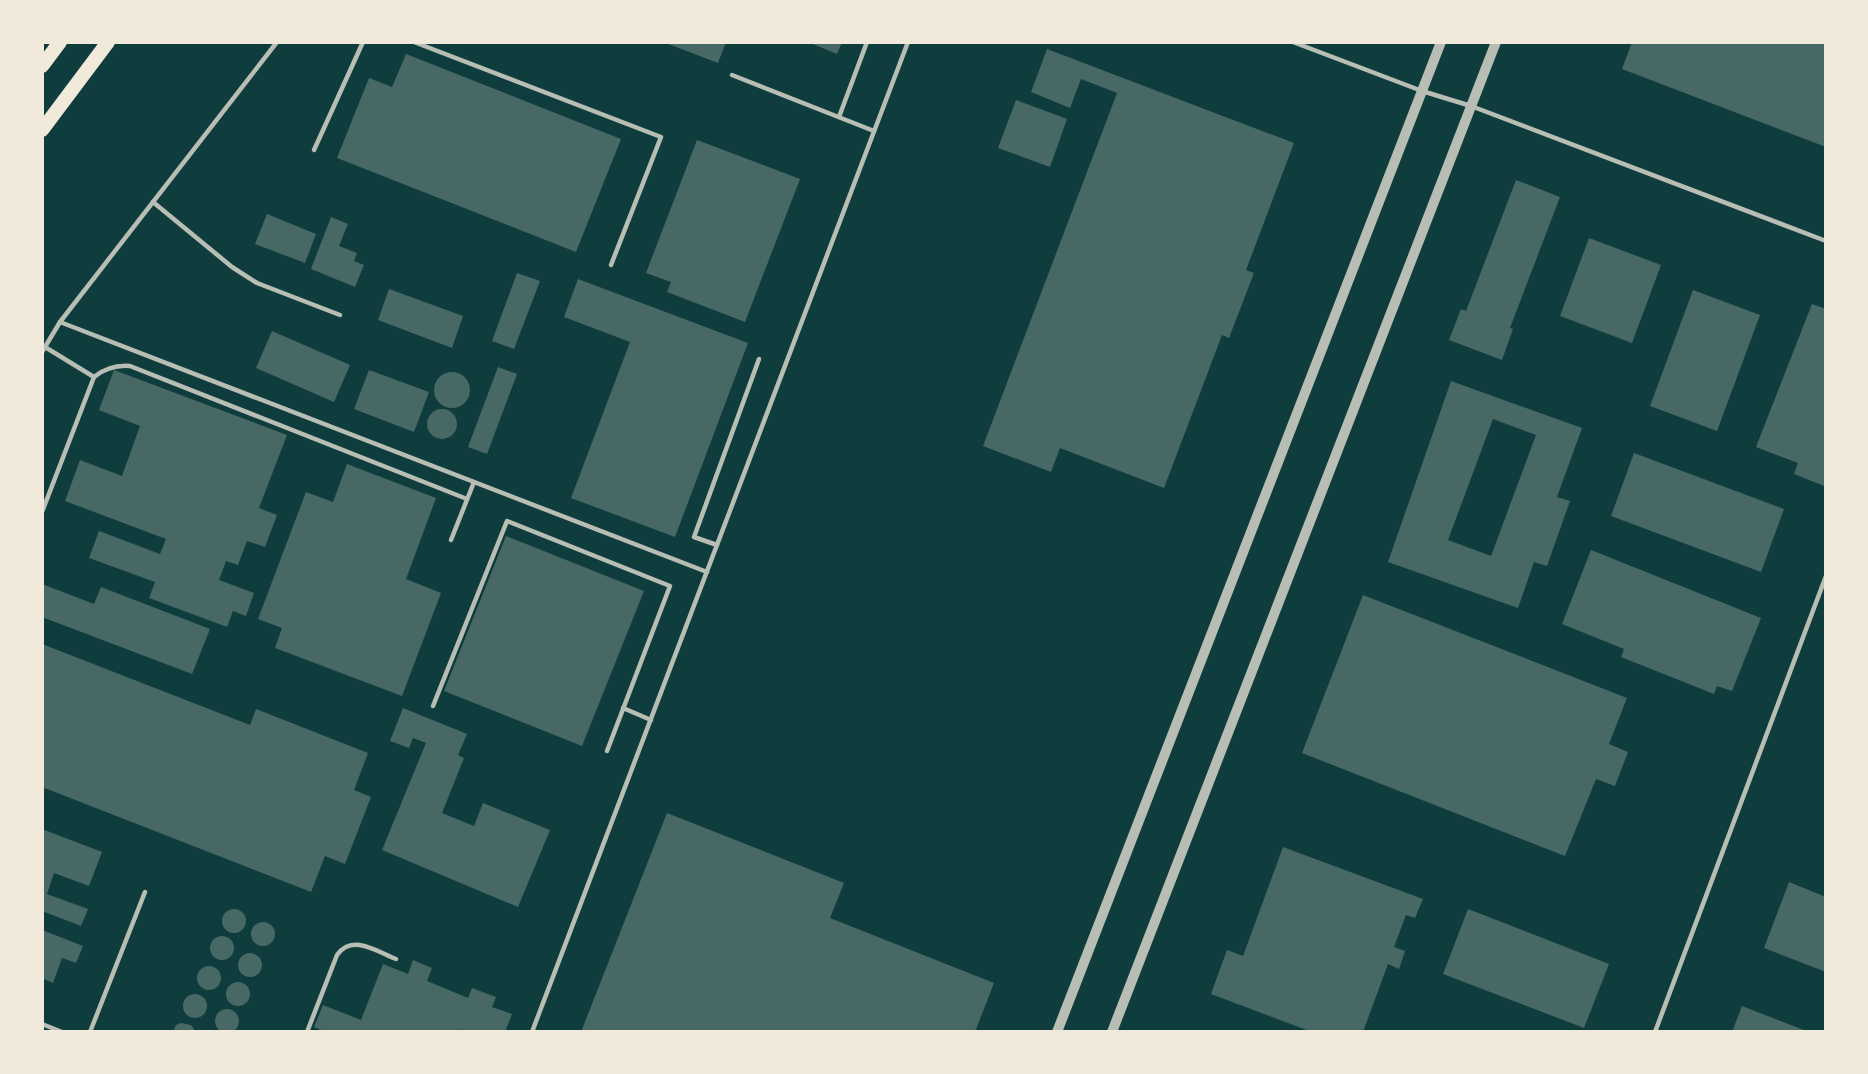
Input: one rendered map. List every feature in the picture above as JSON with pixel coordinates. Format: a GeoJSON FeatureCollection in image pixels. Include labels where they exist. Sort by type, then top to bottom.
{"type":"FeatureCollection","features":[{"type":"Feature","properties":{"kind":"highway"},"geometry":{"type":"LineString","coordinates":[[42,66],[60,42]]}},
{"type":"Feature","properties":{"kind":"highway"},"geometry":{"type":"LineString","coordinates":[[42,130],[108,42]]}},
{"type":"Feature","properties":{"kind":"street"},"geometry":{"type":"LineString","coordinates":[[1057,1032],[1441,42]]}},
{"type":"Feature","properties":{"kind":"street"},"geometry":{"type":"LineString","coordinates":[[1112,1032],[1496,42]]}},
{"type":"Feature","properties":{"kind":"lane"},"geometry":{"type":"LineString","coordinates":[[94,377],[44,349],[60,322],[277,42]]}},
{"type":"Feature","properties":{"kind":"lane"},"geometry":{"type":"LineString","coordinates":[[314,150],[363,42]]}},
{"type":"Feature","properties":{"kind":"lane"},"geometry":{"type":"LineString","coordinates":[[414,42],[661,137],[611,265]]}},
{"type":"Feature","properties":{"kind":"lane"},"geometry":{"type":"LineString","coordinates":[[839,117],[867,42]]}},
{"type":"Feature","properties":{"kind":"lane"},"geometry":{"type":"LineString","coordinates":[[532,1032],[908,42]]}},
{"type":"Feature","properties":{"kind":"lane"},"geometry":{"type":"LineString","coordinates":[[1293,42],[1422,91],[1471,106],[1826,241]]}},
{"type":"Feature","properties":{"kind":"lane"},"geometry":{"type":"LineString","coordinates":[[733,75],[874,131]]}},
{"type":"Feature","properties":{"kind":"lane"},"geometry":{"type":"LineString","coordinates":[[153,202],[232,267],[257,283],[340,315]]}},
{"type":"Feature","properties":{"kind":"lane"},"geometry":{"type":"LineString","coordinates":[[60,322],[707,572]]}},
{"type":"Feature","properties":{"kind":"lane"},"geometry":{"type":"LineString","coordinates":[[717,545],[694,537],[759,359]]}},
{"type":"Feature","properties":{"kind":"lane"},"geometry":{"type":"LineString","coordinates":[[42,512],[94,377],[112,367],[131,366],[467,499]]}},
{"type":"Feature","properties":{"kind":"lane"},"geometry":{"type":"LineString","coordinates":[[451,541],[474,482]]}},
{"type":"Feature","properties":{"kind":"lane"},"geometry":{"type":"LineString","coordinates":[[433,706],[507,521],[670,586],[607,751]]}},
{"type":"Feature","properties":{"kind":"lane"},"geometry":{"type":"LineString","coordinates":[[1655,1032],[1826,576]]}},
{"type":"Feature","properties":{"kind":"lane"},"geometry":{"type":"LineString","coordinates":[[623,709],[651,720]]}},
{"type":"Feature","properties":{"kind":"lane"},"geometry":{"type":"LineString","coordinates":[[90,1032],[145,892]]}},
{"type":"Feature","properties":{"kind":"lane"},"geometry":{"type":"LineString","coordinates":[[307,1032],[338,954],[344,947],[359,944],[396,959]]}},
{"type":"Feature","properties":{"kind":"lane"},"geometry":{"type":"LineString","coordinates":[[42,1024],[62,1032]]}},
{"type":"Feature","properties":{"kind":"building"},"geometry":{"type":"Polygon","coordinates":[[[663,42],[726,42],[718,63],[663,42]]]}},
{"type":"Feature","properties":{"kind":"building"},"geometry":{"type":"Polygon","coordinates":[[[808,42],[842,42],[837,54],[808,42]]]}},
{"type":"Feature","properties":{"kind":"building"},"geometry":{"type":"Polygon","coordinates":[[[1632,42],[1826,42],[1826,147],[1622,69],[1632,42]]]}},
{"type":"Feature","properties":{"kind":"building"},"geometry":{"type":"Polygon","coordinates":[[[1047,49],[1294,143],[1246,270],[1254,273],[1229,338],[1222,335],[1164,488],[1060,448],[1051,472],[983,446],[1117,93],[1081,79],[1070,108],[1031,92],[1047,49]]]}},
{"type":"Feature","properties":{"kind":"building"},"geometry":{"type":"Polygon","coordinates":[[[406,54],[621,139],[576,252],[337,158],[369,78],[392,87],[406,54]]]}},
{"type":"Feature","properties":{"kind":"building"},"geometry":{"type":"Polygon","coordinates":[[[1016,100],[1067,119],[1050,167],[998,148],[1016,100]]]}},
{"type":"Feature","properties":{"kind":"building"},"geometry":{"type":"Polygon","coordinates":[[[697,140],[800,179],[745,322],[667,292],[671,282],[646,273],[697,140]]]}},
{"type":"Feature","properties":{"kind":"building"},"geometry":{"type":"Polygon","coordinates":[[[1516,180],[1560,197],[1510,328],[1513,329],[1502,360],[1449,340],[1461,309],[1466,311],[1516,180]]]}},
{"type":"Feature","properties":{"kind":"building"},"geometry":{"type":"Polygon","coordinates":[[[267,214],[316,234],[305,263],[255,244],[267,214]]]}},
{"type":"Feature","properties":{"kind":"building"},"geometry":{"type":"Polygon","coordinates":[[[331,217],[348,224],[339,246],[357,253],[354,261],[364,265],[355,287],[311,269],[331,217]]]}},
{"type":"Feature","properties":{"kind":"building"},"geometry":{"type":"Polygon","coordinates":[[[1589,238],[1661,265],[1632,343],[1560,316],[1589,238]]]}},
{"type":"Feature","properties":{"kind":"building"},"geometry":{"type":"Polygon","coordinates":[[[517,273],[540,281],[514,349],[492,341],[517,273]]]}},
{"type":"Feature","properties":{"kind":"building"},"geometry":{"type":"Polygon","coordinates":[[[578,279],[748,343],[675,537],[571,498],[630,342],[564,317],[578,279]]]}},
{"type":"Feature","properties":{"kind":"building"},"geometry":{"type":"Polygon","coordinates":[[[389,289],[463,316],[452,348],[378,320],[389,289]]]}},
{"type":"Feature","properties":{"kind":"building"},"geometry":{"type":"Polygon","coordinates":[[[1693,290],[1760,315],[1717,431],[1650,406],[1693,290]]]}},
{"type":"Feature","properties":{"kind":"building"},"geometry":{"type":"Polygon","coordinates":[[[1812,304],[1826,309],[1824,486],[1794,474],[1798,463],[1756,447],[1812,304]]]}},
{"type":"Feature","properties":{"kind":"building"},"geometry":{"type":"Polygon","coordinates":[[[272,331],[350,365],[334,402],[256,368],[272,331]]]}},
{"type":"Feature","properties":{"kind":"building"},"geometry":{"type":"Polygon","coordinates":[[[498,367],[517,374],[487,454],[468,447],[498,367]]]}},
{"type":"Feature","properties":{"kind":"building"},"geometry":{"type":"Polygon","coordinates":[[[114,370],[287,435],[259,508],[277,515],[265,547],[247,541],[238,565],[226,561],[219,580],[254,593],[246,616],[233,611],[227,627],[149,598],[155,582],[89,558],[99,531],[160,554],[166,539],[65,501],[80,460],[122,476],[140,426],[99,410],[114,370]]]}},
{"type":"Feature","properties":{"kind":"building"},"geometry":{"type":"Polygon","coordinates":[[[369,370],[429,392],[414,432],[354,409],[369,370]]]}},
{"type":"Feature","properties":{"kind":"building"},"geometry":{"type":"Polygon","coordinates":[[[452,372],[465,377],[470,390],[465,403],[452,408],[439,403],[434,390],[439,377],[452,372]]]}},
{"type":"Feature","properties":{"kind":"building"},"geometry":{"type":"Polygon","coordinates":[[[1451,381],[1582,428],[1557,497],[1570,501],[1547,566],[1534,562],[1518,608],[1388,562],[1451,381]],[[1493,419],[1448,540],[1491,556],[1536,435],[1493,419]]]}},
{"type":"Feature","properties":{"kind":"building"},"geometry":{"type":"Polygon","coordinates":[[[442,409],[448,410],[456,418],[456,430],[448,438],[442,439],[436,438],[428,430],[427,424],[428,418],[436,410],[442,409]]]}},
{"type":"Feature","properties":{"kind":"building"},"geometry":{"type":"Polygon","coordinates":[[[1634,453],[1784,509],[1761,572],[1611,516],[1634,453]]]}},
{"type":"Feature","properties":{"kind":"building"},"geometry":{"type":"Polygon","coordinates":[[[347,464],[436,498],[406,579],[441,593],[402,696],[275,648],[282,628],[258,619],[306,492],[333,502],[347,464]]]}},
{"type":"Feature","properties":{"kind":"building"},"geometry":{"type":"Polygon","coordinates":[[[506,536],[644,591],[582,746],[444,691],[506,536]]]}},
{"type":"Feature","properties":{"kind":"building"},"geometry":{"type":"Polygon","coordinates":[[[1591,550],[1761,618],[1732,691],[1717,686],[1714,694],[1621,657],[1624,649],[1562,624],[1591,550]]]}},
{"type":"Feature","properties":{"kind":"building"},"geometry":{"type":"Polygon","coordinates":[[[42,584],[94,604],[101,587],[210,629],[192,674],[42,617],[42,584]]]}},
{"type":"Feature","properties":{"kind":"building"},"geometry":{"type":"Polygon","coordinates":[[[1363,595],[1627,698],[1609,744],[1628,752],[1615,786],[1596,779],[1565,856],[1302,753],[1363,595]]]}},
{"type":"Feature","properties":{"kind":"building"},"geometry":{"type":"Polygon","coordinates":[[[42,644],[250,725],[256,709],[368,753],[354,790],[371,797],[345,864],[325,856],[311,892],[42,787],[42,644]]]}},
{"type":"Feature","properties":{"kind":"building"},"geometry":{"type":"Polygon","coordinates":[[[403,708],[467,734],[458,755],[464,758],[442,813],[474,826],[483,803],[550,830],[518,907],[382,850],[426,743],[413,738],[409,748],[390,741],[403,708]]]}},
{"type":"Feature","properties":{"kind":"building"},"geometry":{"type":"Polygon","coordinates":[[[667,813],[844,883],[830,918],[994,983],[975,1032],[581,1032],[667,813]]]}},
{"type":"Feature","properties":{"kind":"building"},"geometry":{"type":"Polygon","coordinates":[[[42,829],[102,852],[89,886],[54,873],[47,894],[88,909],[81,926],[42,911],[42,829]]]}},
{"type":"Feature","properties":{"kind":"building"},"geometry":{"type":"Polygon","coordinates":[[[1283,847],[1423,899],[1415,918],[1406,915],[1394,947],[1405,951],[1399,969],[1388,964],[1363,1032],[1312,1032],[1211,994],[1227,950],[1243,956],[1283,847]]]}},
{"type":"Feature","properties":{"kind":"building"},"geometry":{"type":"Polygon","coordinates":[[[1789,882],[1826,897],[1826,972],[1764,948],[1789,882]]]}},
{"type":"Feature","properties":{"kind":"building"},"geometry":{"type":"Polygon","coordinates":[[[234,909],[245,916],[246,921],[239,932],[234,933],[223,926],[222,921],[229,910],[234,909]]]}},
{"type":"Feature","properties":{"kind":"building"},"geometry":{"type":"Polygon","coordinates":[[[1468,909],[1609,964],[1584,1028],[1443,974],[1468,909]]]}},
{"type":"Feature","properties":{"kind":"building"},"geometry":{"type":"Polygon","coordinates":[[[263,922],[274,929],[275,934],[268,945],[263,946],[252,939],[251,934],[258,923],[263,922]]]}},
{"type":"Feature","properties":{"kind":"building"},"geometry":{"type":"Polygon","coordinates":[[[42,930],[83,946],[76,963],[62,958],[53,983],[42,978],[42,930]]]}},
{"type":"Feature","properties":{"kind":"building"},"geometry":{"type":"Polygon","coordinates":[[[222,936],[233,943],[234,948],[227,959],[222,960],[211,953],[210,948],[217,937],[222,936]]]}},
{"type":"Feature","properties":{"kind":"building"},"geometry":{"type":"Polygon","coordinates":[[[250,953],[261,960],[262,965],[255,976],[250,977],[239,970],[238,965],[245,954],[250,953]]]}},
{"type":"Feature","properties":{"kind":"building"},"geometry":{"type":"Polygon","coordinates":[[[413,960],[432,968],[427,981],[468,998],[472,988],[496,997],[492,1007],[512,1014],[505,1032],[464,1032],[458,1029],[457,1032],[325,1032],[314,1027],[323,1005],[361,1020],[383,964],[408,974],[413,960]]]}},
{"type":"Feature","properties":{"kind":"building"},"geometry":{"type":"Polygon","coordinates":[[[209,966],[220,973],[221,978],[214,989],[209,990],[198,983],[197,978],[204,967],[209,966]]]}},
{"type":"Feature","properties":{"kind":"building"},"geometry":{"type":"Polygon","coordinates":[[[238,982],[249,989],[250,994],[243,1005],[238,1006],[227,999],[226,994],[233,983],[238,982]]]}},
{"type":"Feature","properties":{"kind":"building"},"geometry":{"type":"Polygon","coordinates":[[[195,994],[206,1001],[207,1006],[200,1017],[195,1018],[184,1011],[183,1006],[190,995],[195,994]]]}},
{"type":"Feature","properties":{"kind":"building"},"geometry":{"type":"Polygon","coordinates":[[[1742,1006],[1809,1032],[1732,1032],[1742,1006]]]}},
{"type":"Feature","properties":{"kind":"building"},"geometry":{"type":"Polygon","coordinates":[[[227,1009],[238,1016],[239,1021],[232,1032],[227,1033],[216,1026],[215,1021],[222,1010],[227,1009]]]}},
{"type":"Feature","properties":{"kind":"building"},"geometry":{"type":"Polygon","coordinates":[[[176,1025],[191,1025],[196,1032],[173,1032],[176,1025]]]}}]}
